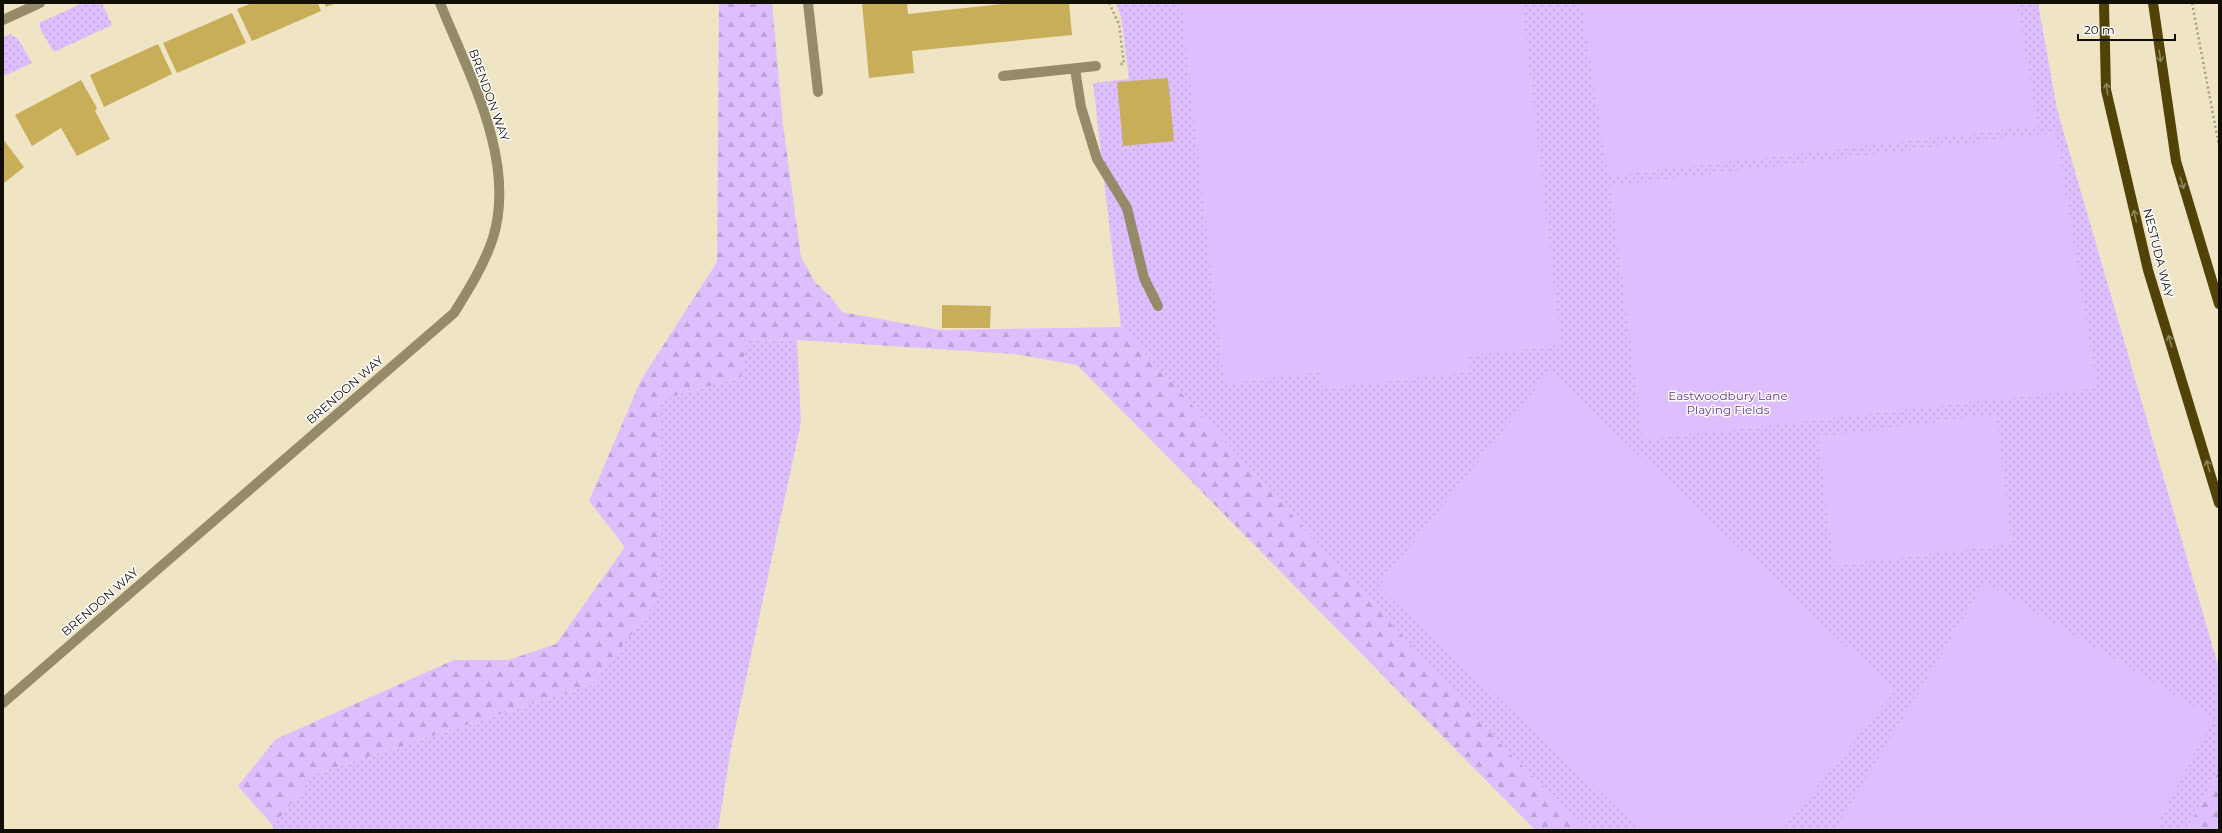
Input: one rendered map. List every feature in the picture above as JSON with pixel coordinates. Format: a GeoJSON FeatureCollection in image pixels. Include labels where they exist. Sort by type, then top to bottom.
{"type":"FeatureCollection","features":[{"type":"Feature","properties":{"kind":"main road","name":"NESTUDA WAY"},"geometry":{"type":"LineString","coordinates":[[2104,3],[2106,90],[2148,270],[2219,503]]}},
{"type":"Feature","properties":{"kind":"main road"},"geometry":{"type":"LineString","coordinates":[[2153,3],[2176,161],[2219,304]]}},
{"type":"Feature","properties":{"kind":"street"},"geometry":{"type":"LineString","coordinates":[[3,20],[40,3]]}},
{"type":"Feature","properties":{"kind":"street","name":"BRENDON WAY"},"geometry":{"type":"LineString","coordinates":[[3,703],[454,313],[471,287],[485,257],[494,229],[498,206],[495,146],[484,113],[440,3]]}},
{"type":"Feature","properties":{"kind":"street"},"geometry":{"type":"LineString","coordinates":[[808,3],[818,92]]}},
{"type":"Feature","properties":{"kind":"street"},"geometry":{"type":"LineString","coordinates":[[1003,76],[1096,66]]}},
{"type":"Feature","properties":{"kind":"street"},"geometry":{"type":"LineString","coordinates":[[1075,68],[1081,107],[1097,159],[1127,208],[1144,278],[1158,306]]}},
{"type":"Feature","properties":{"kind":"path"},"geometry":{"type":"LineString","coordinates":[[1096,66],[1124,64],[1119,24],[1109,3]]}},
{"type":"Feature","properties":{"kind":"path"},"geometry":{"type":"LineString","coordinates":[[2192,3],[2219,146]]}},
{"type":"Feature","properties":{"kind":"green space"},"geometry":{"type":"Polygon","coordinates":[[[83,3],[102,3],[112,25],[54,52],[41,31],[39,23],[83,3]]]}},
{"type":"Feature","properties":{"kind":"green space"},"geometry":{"type":"Polygon","coordinates":[[[719,3],[772,3],[783,125],[801,257],[815,282],[830,296],[842,312],[940,330],[1121,327],[1509,753],[1589,830],[1535,830],[1077,365],[1014,354],[797,340],[747,341],[741,377],[660,400],[661,596],[593,684],[315,774],[273,826],[238,786],[276,739],[454,660],[508,660],[556,644],[625,547],[589,501],[641,380],[717,262],[719,3]]]}},
{"type":"Feature","properties":{"kind":"green space","name":"Eastwoodbury Lane Playing Fields"},"geometry":{"type":"Polygon","coordinates":[[[1116,3],[2038,3],[2057,109],[2219,669],[2219,771],[2186,830],[1589,830],[1509,753],[1121,327],[1093,83],[1129,79],[1121,16],[1116,3]]]}},
{"type":"Feature","properties":{"kind":"green space"},"geometry":{"type":"Polygon","coordinates":[[[1181,3],[1522,3],[1561,345],[1469,356],[1470,372],[1322,389],[1320,372],[1224,384],[1181,3]]]}},
{"type":"Feature","properties":{"kind":"green space"},"geometry":{"type":"Polygon","coordinates":[[[1581,3],[2017,3],[2038,126],[1608,176],[1581,3]]]}},
{"type":"Feature","properties":{"kind":"green space"},"geometry":{"type":"Polygon","coordinates":[[[10,34],[18,39],[32,63],[4,76],[3,38],[10,34]]]}},
{"type":"Feature","properties":{"kind":"green space"},"geometry":{"type":"Polygon","coordinates":[[[2056,132],[2097,388],[1643,440],[1610,186],[2056,132]]]}},
{"type":"Feature","properties":{"kind":"green space"},"geometry":{"type":"Polygon","coordinates":[[[797,340],[801,423],[731,748],[718,830],[273,830],[273,826],[315,774],[593,684],[661,595],[660,400],[741,377],[747,341],[797,340]]]}},
{"type":"Feature","properties":{"kind":"green space"},"geometry":{"type":"Polygon","coordinates":[[[1549,372],[1895,691],[1782,830],[1641,830],[1378,587],[1549,372]]]}},
{"type":"Feature","properties":{"kind":"green space"},"geometry":{"type":"Polygon","coordinates":[[[1996,414],[2012,544],[1834,566],[1818,437],[1996,414]]]}},
{"type":"Feature","properties":{"kind":"green space"},"geometry":{"type":"Polygon","coordinates":[[[1985,582],[2214,718],[2154,830],[1835,830],[1985,582]]]}},
{"type":"Feature","properties":{"kind":"green space"},"geometry":{"type":"Polygon","coordinates":[[[2219,771],[2219,830],[2186,830],[2219,771]]]}},
{"type":"Feature","properties":{"kind":"building"},"geometry":{"type":"Polygon","coordinates":[[[252,3],[318,3],[321,11],[252,41],[237,9],[252,3]]]}},
{"type":"Feature","properties":{"kind":"building"},"geometry":{"type":"Polygon","coordinates":[[[324,3],[337,3],[326,7],[324,3]]]}},
{"type":"Feature","properties":{"kind":"building"},"geometry":{"type":"Polygon","coordinates":[[[862,3],[907,3],[908,14],[1012,3],[1069,3],[1072,35],[912,51],[914,73],[869,78],[862,3]]]}},
{"type":"Feature","properties":{"kind":"building"},"geometry":{"type":"Polygon","coordinates":[[[232,13],[246,43],[177,73],[163,43],[232,13]]]}},
{"type":"Feature","properties":{"kind":"building"},"geometry":{"type":"Polygon","coordinates":[[[158,44],[172,74],[104,107],[90,75],[158,44]]]}},
{"type":"Feature","properties":{"kind":"building"},"geometry":{"type":"Polygon","coordinates":[[[1168,78],[1174,141],[1123,146],[1117,82],[1168,78]]]}},
{"type":"Feature","properties":{"kind":"building"},"geometry":{"type":"Polygon","coordinates":[[[81,80],[97,108],[95,111],[110,139],[77,156],[61,128],[32,146],[15,115],[81,80]]]}},
{"type":"Feature","properties":{"kind":"building"},"geometry":{"type":"Polygon","coordinates":[[[3,139],[24,167],[3,184],[3,139]]]}},
{"type":"Feature","properties":{"kind":"building"},"geometry":{"type":"Polygon","coordinates":[[[942,305],[991,306],[990,328],[942,328],[942,305]]]}}]}
